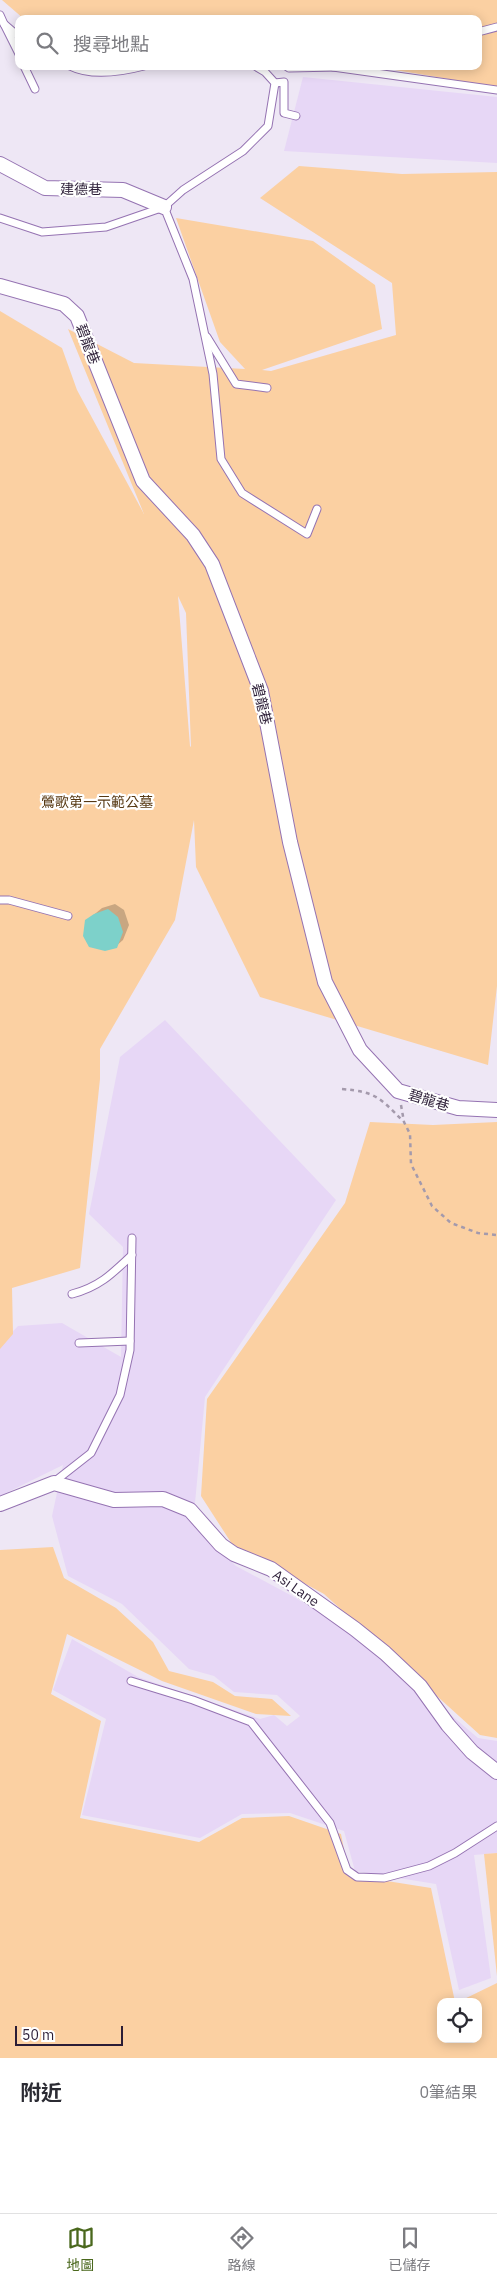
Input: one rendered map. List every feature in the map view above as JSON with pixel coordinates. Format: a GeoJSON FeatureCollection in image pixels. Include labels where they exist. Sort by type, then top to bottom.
{"type":"FeatureCollection","features":[{"type":"Feature","properties":{"kind":"street","name":"建德巷"},"geometry":{"type":"LineString","coordinates":[[0,164],[45,188],[124,190],[164,207]]}},
{"type":"Feature","properties":{"kind":"street","name":"碧龍巷"},"geometry":{"type":"LineString","coordinates":[[0,286],[64,304],[77,316],[143,481],[193,535],[212,564],[261,691],[290,842],[324,982],[360,1050],[398,1090],[458,1108],[497,1110]]}},
{"type":"Feature","properties":{"kind":"street"},"geometry":{"type":"LineString","coordinates":[[0,1504],[54,1483]]}},
{"type":"Feature","properties":{"kind":"street","name":"Asi Lane"},"geometry":{"type":"LineString","coordinates":[[54,1483],[114,1500],[163,1499],[190,1510],[220,1546],[271,1570],[355,1629],[385,1653],[420,1686],[448,1725],[472,1752],[497,1772]]}},
{"type":"Feature","properties":{"kind":"lane"},"geometry":{"type":"LineString","coordinates":[[0,15],[15,46]]}},
{"type":"Feature","properties":{"kind":"lane"},"geometry":{"type":"LineString","coordinates":[[4,24],[15,34]]}},
{"type":"Feature","properties":{"kind":"lane"},"geometry":{"type":"LineString","coordinates":[[482,31],[497,27]]}},
{"type":"Feature","properties":{"kind":"lane"},"geometry":{"type":"LineString","coordinates":[[26,70],[35,89]]}},
{"type":"Feature","properties":{"kind":"lane"},"geometry":{"type":"LineString","coordinates":[[83,70],[106,73],[122,70]]}},
{"type":"Feature","properties":{"kind":"lane"},"geometry":{"type":"LineString","coordinates":[[262,70],[275,83]]}},
{"type":"Feature","properties":{"kind":"lane"},"geometry":{"type":"LineString","coordinates":[[354,70],[497,90]]}},
{"type":"Feature","properties":{"kind":"lane"},"geometry":{"type":"LineString","coordinates":[[275,83],[284,82],[284,113],[296,116]]}},
{"type":"Feature","properties":{"kind":"lane"},"geometry":{"type":"LineString","coordinates":[[0,218],[42,232],[106,227],[164,207],[183,190],[243,151],[268,126],[275,83]]}},
{"type":"Feature","properties":{"kind":"lane"},"geometry":{"type":"LineString","coordinates":[[164,207],[193,279],[213,374],[221,459],[242,493],[307,534],[317,509]]}},
{"type":"Feature","properties":{"kind":"lane"},"geometry":{"type":"LineString","coordinates":[[204,333],[236,384],[267,388]]}},
{"type":"Feature","properties":{"kind":"lane"},"geometry":{"type":"LineString","coordinates":[[0,900],[9,900],[68,916]]}},
{"type":"Feature","properties":{"kind":"lane"},"geometry":{"type":"LineString","coordinates":[[54,1483],[91,1453],[120,1395],[130,1341],[132,1238]]}},
{"type":"Feature","properties":{"kind":"lane"},"geometry":{"type":"LineString","coordinates":[[72,1294],[90,1289],[107,1278],[132,1254]]}},
{"type":"Feature","properties":{"kind":"lane"},"geometry":{"type":"LineString","coordinates":[[79,1344],[130,1341]]}},
{"type":"Feature","properties":{"kind":"lane"},"geometry":{"type":"LineString","coordinates":[[131,1681],[193,1700],[251,1722],[330,1823],[347,1870],[357,1876],[384,1878],[429,1866],[455,1853],[497,1826]]}},
{"type":"Feature","properties":{"kind":"path"},"geometry":{"type":"LineString","coordinates":[[342,1089],[365,1091],[373,1095],[404,1122]]}},
{"type":"Feature","properties":{"kind":"path"},"geometry":{"type":"LineString","coordinates":[[398,1090],[404,1122],[410,1134],[411,1164],[432,1206],[451,1223],[478,1233],[497,1235]]}},
{"type":"Feature","properties":{"kind":"shaded area"},"geometry":{"type":"Polygon","coordinates":[[[303,77],[497,97],[497,163],[284,151],[303,77]]]}},
{"type":"Feature","properties":{"kind":"shaded area"},"geometry":{"type":"Polygon","coordinates":[[[165,1020],[336,1200],[205,1397],[193,1524],[236,1566],[294,1597],[358,1636],[478,1738],[497,1741],[497,1853],[474,1855],[491,1978],[459,1990],[436,1884],[355,1871],[344,1831],[290,1813],[242,1814],[200,1838],[82,1815],[106,1719],[53,1690],[72,1639],[138,1677],[260,1719],[274,1715],[287,1726],[300,1716],[277,1695],[234,1692],[214,1676],[189,1669],[122,1604],[68,1576],[52,1516],[63,1465],[0,1496],[0,1345],[18,1326],[62,1323],[121,1357],[123,1247],[89,1214],[120,1057],[165,1020]]]}},
{"type":"Feature","properties":{"kind":"green space"},"geometry":{"type":"Polygon","coordinates":[[[2,0],[497,0],[497,87],[395,70],[482,70],[482,15],[19,15],[2,0]]]}},
{"type":"Feature","properties":{"kind":"green space","name":"鶯歌第一示範公墓"},"geometry":{"type":"Polygon","coordinates":[[[299,166],[402,174],[497,172],[497,986],[488,1065],[260,997],[196,867],[194,820],[175,920],[100,1049],[100,1079],[80,1268],[12,1288],[13,1334],[0,1349],[0,311],[62,348],[77,390],[144,514],[68,329],[134,363],[245,369],[220,342],[176,218],[313,241],[375,285],[382,329],[262,370],[271,371],[396,335],[392,283],[260,198],[299,166]],[[178,596],[191,747],[186,613],[178,596]]]}},
{"type":"Feature","properties":{"kind":"green space"},"geometry":{"type":"Polygon","coordinates":[[[370,1122],[433,1125],[497,1122],[497,1738],[480,1735],[324,1594],[232,1544],[201,1496],[207,1399],[345,1203],[370,1122]]]}},
{"type":"Feature","properties":{"kind":"green space"},"geometry":{"type":"Polygon","coordinates":[[[53,1547],[64,1578],[116,1608],[153,1642],[169,1671],[213,1682],[235,1696],[272,1699],[291,1716],[256,1714],[162,1681],[67,1634],[51,1694],[101,1721],[80,1818],[199,1842],[242,1818],[289,1816],[341,1834],[349,1875],[431,1888],[454,1998],[437,1998],[437,2043],[482,2043],[482,1998],[466,1998],[497,1983],[497,2058],[0,2058],[0,1550],[53,1547]]]}},
{"type":"Feature","properties":{"kind":"green space"},"geometry":{"type":"Polygon","coordinates":[[[497,1853],[497,1976],[484,1854],[497,1853]]]}},
{"type":"Feature","properties":{"kind":"building"},"geometry":{"type":"Polygon","coordinates":[[[108,909],[118,917],[123,932],[117,948],[105,951],[89,947],[83,936],[85,920],[94,914],[108,909]]]}}]}
